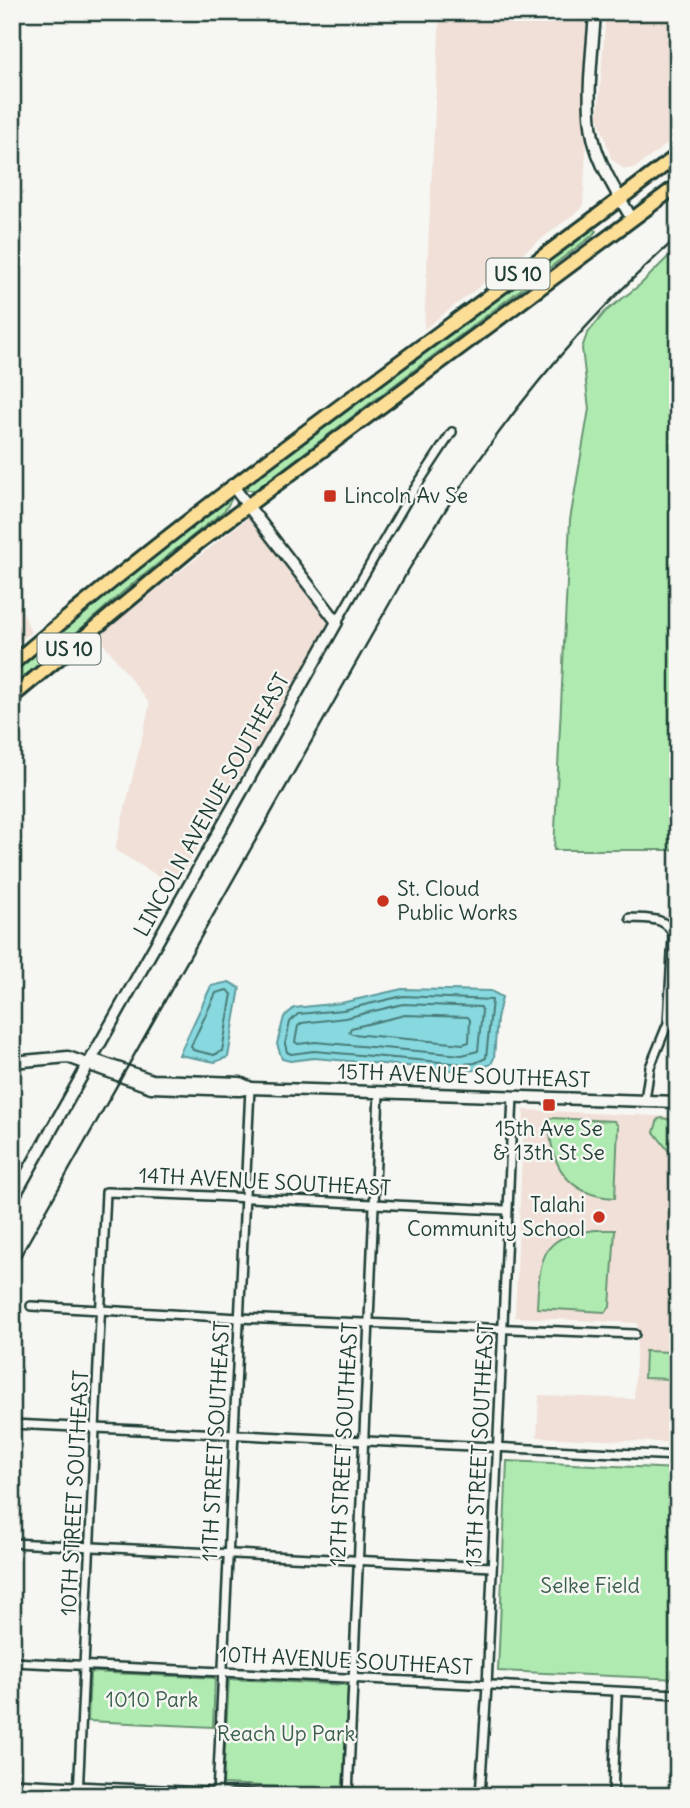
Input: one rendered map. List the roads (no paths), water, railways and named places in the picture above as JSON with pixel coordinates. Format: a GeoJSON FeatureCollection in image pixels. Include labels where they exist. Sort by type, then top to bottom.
{"type":"FeatureCollection","features":[{"type":"Feature","properties":{"kind":"highway","name":"US 10"},"geometry":{"type":"LineString","coordinates":[[12,664],[114,578],[232,485],[678,155]]}},
{"type":"Feature","properties":{"kind":"highway","name":"US 10"},"geometry":{"type":"LineString","coordinates":[[12,697],[125,601],[246,505],[678,185]]}},
{"type":"Feature","properties":{"kind":"street"},"geometry":{"type":"LineString","coordinates":[[595,12],[591,101],[593,137],[620,199],[632,219]]}},
{"type":"Feature","properties":{"kind":"street","name":"LINCOLN AVENUE SOUTHEAST"},"geometry":{"type":"LineString","coordinates":[[12,1200],[337,622],[406,502],[452,432]]}},
{"type":"Feature","properties":{"kind":"street"},"geometry":{"type":"LineString","coordinates":[[232,485],[337,622]]}},
{"type":"Feature","properties":{"kind":"street"},"geometry":{"type":"LineString","coordinates":[[630,918],[661,920],[668,925],[673,936],[667,1023],[649,1067],[645,1100]]}},
{"type":"Feature","properties":{"kind":"street","name":"15TH AVENUE SOUTHEAST"},"geometry":{"type":"LineString","coordinates":[[12,1062],[68,1057],[89,1063],[97,1061],[152,1080],[240,1083],[250,1088],[678,1102]]}},
{"type":"Feature","properties":{"kind":"street","name":"11TH STREET SOUTHEAST"},"geometry":{"type":"LineString","coordinates":[[217,1794],[250,1088]]}},
{"type":"Feature","properties":{"kind":"street","name":"12TH STREET SOUTHEAST"},"geometry":{"type":"LineString","coordinates":[[348,1796],[379,1093]]}},
{"type":"Feature","properties":{"kind":"street","name":"13TH STREET SOUTHEAST"},"geometry":{"type":"LineString","coordinates":[[480,1796],[513,1096]]}},
{"type":"Feature","properties":{"kind":"street","name":"14TH AVENUE SOUTHEAST"},"geometry":{"type":"LineString","coordinates":[[106,1192],[245,1196],[374,1205],[507,1210]]}},
{"type":"Feature","properties":{"kind":"street","name":"10TH STREET SOUTHEAST"},"geometry":{"type":"LineString","coordinates":[[78,1796],[106,1192]]}},
{"type":"Feature","properties":{"kind":"street"},"geometry":{"type":"LineString","coordinates":[[31,1306],[239,1318],[635,1334]]}},
{"type":"Feature","properties":{"kind":"street"},"geometry":{"type":"LineString","coordinates":[[12,1424],[678,1456]]}},
{"type":"Feature","properties":{"kind":"street"},"geometry":{"type":"LineString","coordinates":[[12,1543],[492,1567]]}},
{"type":"Feature","properties":{"kind":"street","name":"10TH AVENUE SOUTHEAST"},"geometry":{"type":"LineString","coordinates":[[12,1662],[678,1695]]}},
{"type":"Feature","properties":{"kind":"street"},"geometry":{"type":"LineString","coordinates":[[613,1796],[617,1692]]}},
{"type":"Feature","properties":{"kind":"street"},"geometry":{"type":"LineString","coordinates":[[12,1783],[290,1796]]}},
{"type":"Feature","properties":{"kind":"water"},"geometry":{"type":"Polygon","coordinates":[[[229,982],[240,988],[228,1057],[215,1062],[179,1055],[211,986],[229,982]]]}},
{"type":"Feature","properties":{"kind":"water"},"geometry":{"type":"Polygon","coordinates":[[[402,989],[491,991],[502,997],[491,1064],[476,1070],[463,1071],[314,1058],[290,1061],[282,1059],[277,1044],[284,1017],[294,1008],[341,1003],[402,989]]]}},
{"type":"Feature","properties":{"kind":"railway"},"geometry":{"type":"LineString","coordinates":[[12,1271],[436,525],[497,435],[564,351],[600,312],[678,237]]}},
{"type":"Feature","properties":{"kind":"place","name":"Lincoln Av Se"},"geometry":{"type":"Point","coordinates":[330,496]}},
{"type":"Feature","properties":{"kind":"place","name":"St. Cloud Public Works"},"geometry":{"type":"Point","coordinates":[383,901]}},
{"type":"Feature","properties":{"kind":"place","name":"15th Ave Se & 13th St Se"},"geometry":{"type":"Point","coordinates":[549,1105]}},
{"type":"Feature","properties":{"kind":"place","name":"Talahi Community School"},"geometry":{"type":"Point","coordinates":[599,1217]}},
{"type":"Feature","properties":{"kind":"park label","name":"Selke Field"},"geometry":{"type":"Point","coordinates":[590,1586]}},
{"type":"Feature","properties":{"kind":"park label","name":"1010 Park"},"geometry":{"type":"Point","coordinates":[152,1700]}},
{"type":"Feature","properties":{"kind":"park label","name":"Reach Up Park"},"geometry":{"type":"Point","coordinates":[286,1734]}}]}
